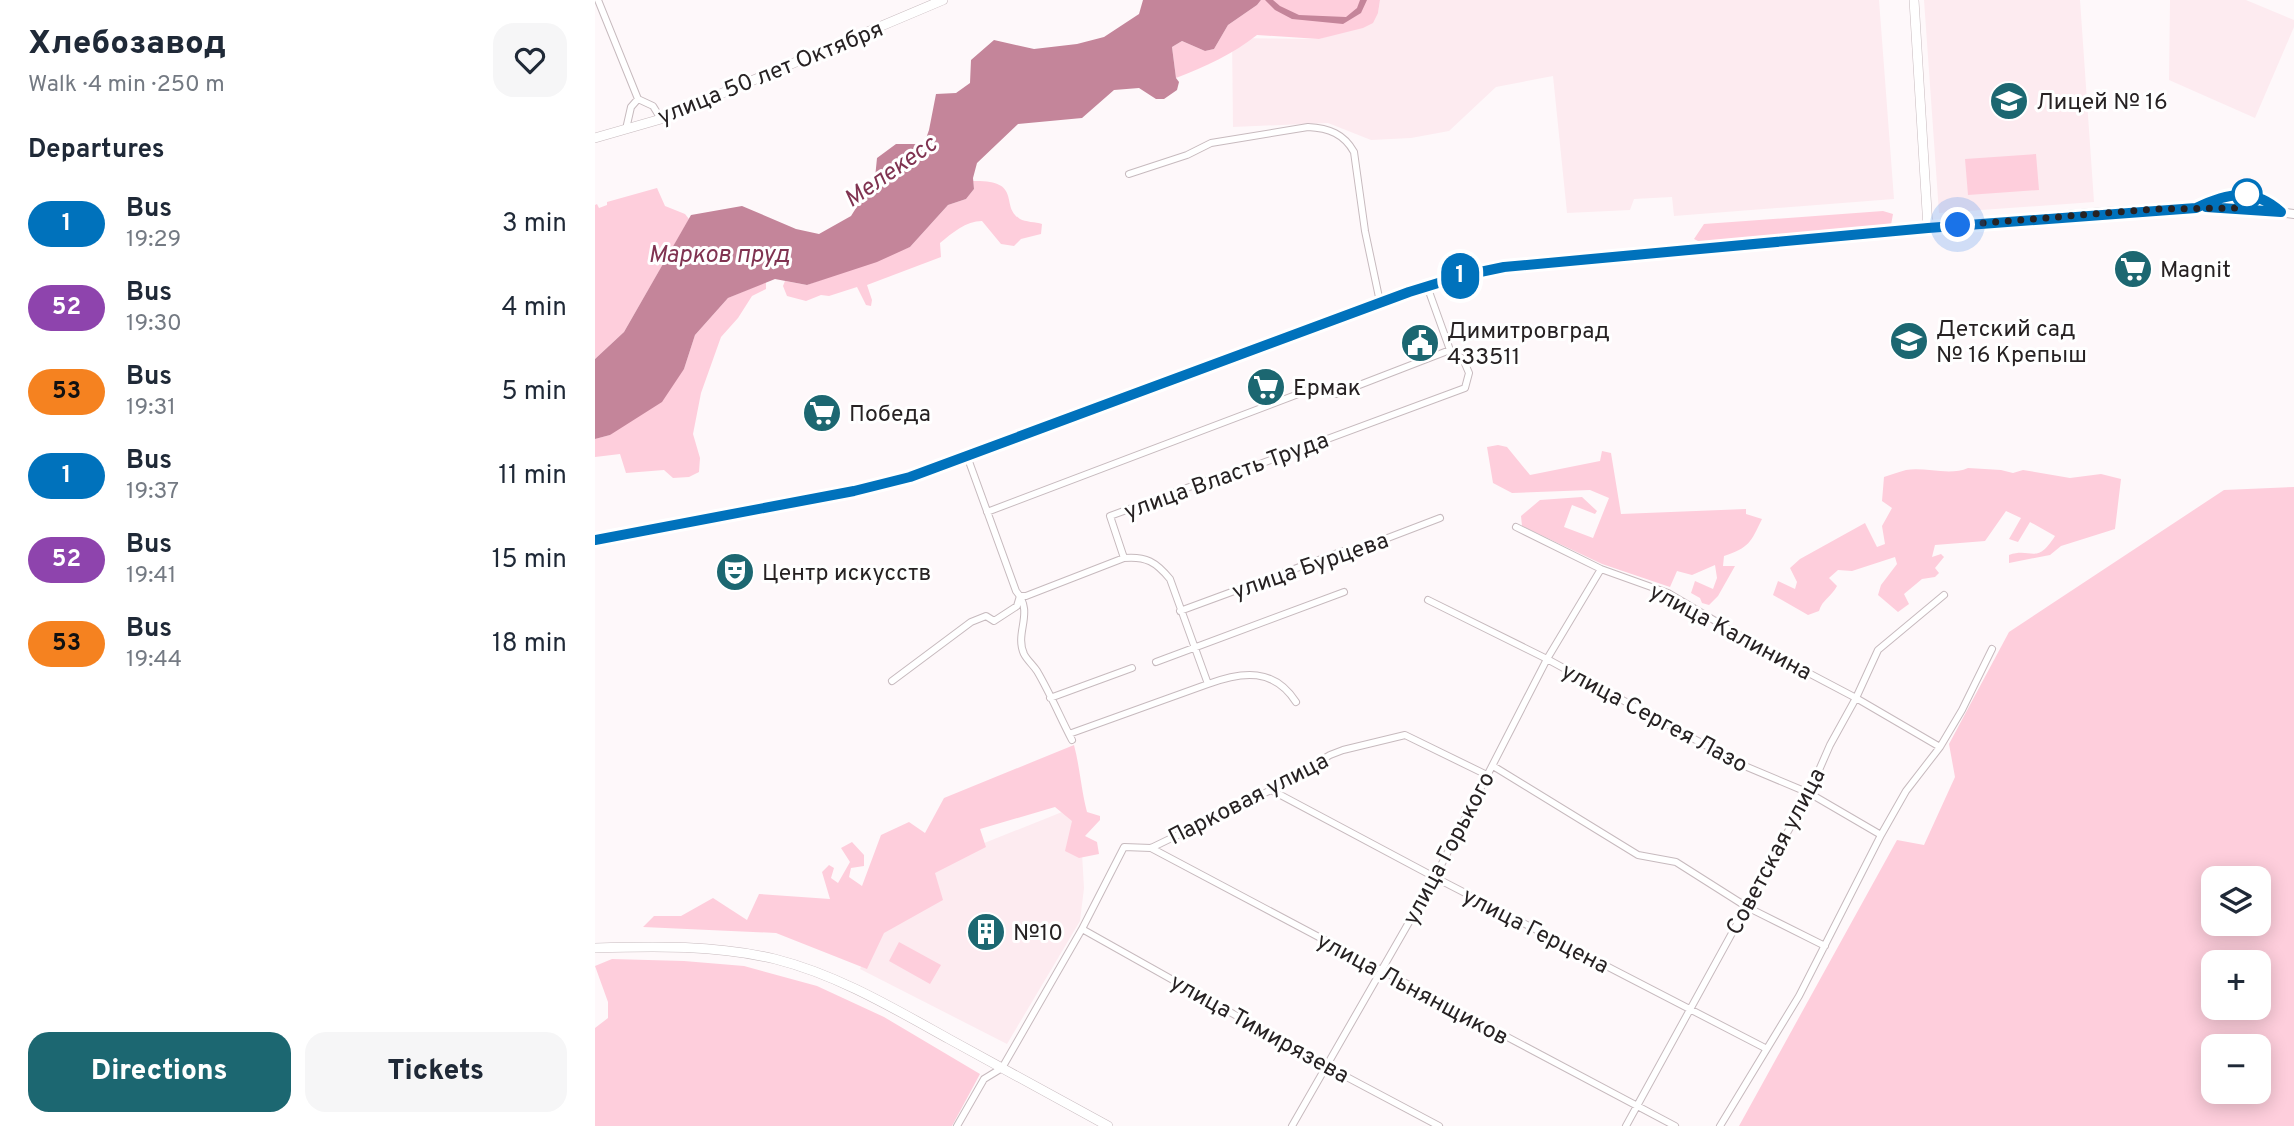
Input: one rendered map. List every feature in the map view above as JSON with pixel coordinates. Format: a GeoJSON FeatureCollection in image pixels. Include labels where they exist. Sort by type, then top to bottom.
{"type":"FeatureCollection","features":[{"type":"Feature","properties":{"kind":"main road","name":"улица 50 лет Октября"},"geometry":{"type":"LineString","coordinates":[[595,138],[661,118],[943,0]]}},
{"type":"Feature","properties":{"kind":"main road"},"geometry":{"type":"LineString","coordinates":[[595,540],[854,491],[910,477],[1380,302],[1427,286],[1504,267],[1928,228],[1914,0]]}},
{"type":"Feature","properties":{"kind":"main road"},"geometry":{"type":"LineString","coordinates":[[595,948],[667,946],[722,950],[775,959],[827,976],[879,1000],[1108,1126]]}},
{"type":"Feature","properties":{"kind":"street"},"geometry":{"type":"LineString","coordinates":[[598,0],[638,99],[653,106],[661,118]]}},
{"type":"Feature","properties":{"kind":"street"},"geometry":{"type":"LineString","coordinates":[[626,129],[631,107],[638,99]]}},
{"type":"Feature","properties":{"kind":"street"},"geometry":{"type":"LineString","coordinates":[[1129,174],[1187,155],[1210,143],[1308,127],[1323,127],[1336,132],[1349,142],[1354,152],[1365,231],[1380,302]]}},
{"type":"Feature","properties":{"kind":"street"},"geometry":{"type":"LineString","coordinates":[[1928,228],[2156,209],[2238,208],[2294,214]]}},
{"type":"Feature","properties":{"kind":"street"},"geometry":{"type":"LineString","coordinates":[[1427,286],[1450,349]]}},
{"type":"Feature","properties":{"kind":"street","name":"улица Власть Труда"},"geometry":{"type":"LineString","coordinates":[[892,681],[971,622],[986,616],[994,621],[1017,606],[1020,596],[1124,558],[1110,516],[1225,474],[1230,475],[1465,388],[1469,373],[1463,359],[1450,349],[1336,394],[1330,394],[1322,385],[987,512]]}},
{"type":"Feature","properties":{"kind":"street"},"geometry":{"type":"LineString","coordinates":[[967,456],[1016,591],[1026,611],[1021,635],[1023,652],[1037,671],[1070,737],[1208,684],[1237,676],[1264,676],[1287,689],[1296,702]]}},
{"type":"Feature","properties":{"kind":"street","name":"улица Бурцева"},"geometry":{"type":"LineString","coordinates":[[1180,611],[1440,518]]}},
{"type":"Feature","properties":{"kind":"street","name":"улица Калинина"},"geometry":{"type":"LineString","coordinates":[[1516,527],[1601,569],[1668,593],[1940,747]]}},
{"type":"Feature","properties":{"kind":"street"},"geometry":{"type":"LineString","coordinates":[[1124,558],[1146,558],[1160,566],[1170,579],[1208,684]]}},
{"type":"Feature","properties":{"kind":"street","name":"улица Горького"},"geometry":{"type":"LineString","coordinates":[[1291,1126],[1435,877],[1547,659],[1601,569]]}},
{"type":"Feature","properties":{"kind":"street","name":"улица Бурцева"},"geometry":{"type":"LineString","coordinates":[[1156,662],[1344,592]]}},
{"type":"Feature","properties":{"kind":"street","name":"Советская улица"},"geometry":{"type":"LineString","coordinates":[[1626,1126],[1809,793],[1829,745],[1856,698],[1878,650],[1944,595]]}},
{"type":"Feature","properties":{"kind":"street","name":"улица Сергея Лазо"},"geometry":{"type":"LineString","coordinates":[[1428,600],[1547,659],[1740,764],[1809,793],[1881,835]]}},
{"type":"Feature","properties":{"kind":"street"},"geometry":{"type":"LineString","coordinates":[[1720,1126],[1799,996],[1906,791],[1940,747],[1992,649]]}},
{"type":"Feature","properties":{"kind":"street"},"geometry":{"type":"LineString","coordinates":[[1051,698],[1132,668]]}},
{"type":"Feature","properties":{"kind":"street","name":"Парковая улица"},"geometry":{"type":"LineString","coordinates":[[957,1126],[984,1079],[1002,1068],[1082,929],[1124,847],[1151,848],[1271,790],[1330,755],[1405,735],[1489,776]]}},
{"type":"Feature","properties":{"kind":"street"},"geometry":{"type":"LineString","coordinates":[[1493,766],[1638,855],[1676,862],[1747,907],[1825,946]]}},
{"type":"Feature","properties":{"kind":"street","name":"улица Герцена"},"geometry":{"type":"LineString","coordinates":[[1271,790],[1765,1048]]}},
{"type":"Feature","properties":{"kind":"street","name":"улица Льнянщиков"},"geometry":{"type":"LineString","coordinates":[[1151,848],[1675,1126]]}},
{"type":"Feature","properties":{"kind":"street","name":"улица Тимирязева"},"geometry":{"type":"LineString","coordinates":[[1082,929],[1439,1126]]}},
{"type":"Feature","properties":{"kind":"shaded area"},"geometry":{"type":"Polygon","coordinates":[[[1261,0],[1380,0],[1373,23],[1363,28],[1319,39],[1257,35],[1218,60],[1176,78],[1172,47],[1182,41],[1205,51],[1214,49],[1228,25],[1261,0]]]}},
{"type":"Feature","properties":{"kind":"shaded area"},"geometry":{"type":"Polygon","coordinates":[[[1380,0],[1879,0],[1894,199],[1674,216],[1672,197],[1634,199],[1630,210],[1567,213],[1553,76],[1496,87],[1449,131],[1411,138],[1371,140],[1328,123],[1233,127],[1232,38],[1319,39],[1378,13],[1380,0]]]}},
{"type":"Feature","properties":{"kind":"shaded area","name":"Лицей № 16"},"geometry":{"type":"Polygon","coordinates":[[[1924,0],[2080,0],[2094,202],[1939,213],[1924,0]]]}},
{"type":"Feature","properties":{"kind":"shaded area"},"geometry":{"type":"Polygon","coordinates":[[[2170,0],[2246,0],[2294,20],[2294,27],[2255,118],[2169,80],[2170,0]]]}},
{"type":"Feature","properties":{"kind":"shaded area"},"geometry":{"type":"Polygon","coordinates":[[[2036,154],[2039,190],[1968,195],[1965,159],[2036,154]]]}},
{"type":"Feature","properties":{"kind":"shaded area"},"geometry":{"type":"Polygon","coordinates":[[[973,181],[989,182],[1005,189],[1014,214],[1022,220],[1042,224],[1041,234],[1021,239],[1014,246],[1001,244],[982,221],[965,225],[940,243],[941,257],[867,285],[872,300],[871,306],[866,305],[857,287],[806,301],[787,296],[783,286],[785,281],[807,285],[910,247],[948,205],[966,199],[974,189],[973,181]]]}},
{"type":"Feature","properties":{"kind":"shaded area"},"geometry":{"type":"Polygon","coordinates":[[[657,188],[665,206],[685,214],[689,219],[624,332],[595,359],[595,205],[599,208],[607,205],[607,202],[657,188]]]}},
{"type":"Feature","properties":{"kind":"shaded area"},"geometry":{"type":"Polygon","coordinates":[[[1883,211],[1893,214],[1891,225],[1700,242],[1694,239],[1704,224],[1883,211]]]}},
{"type":"Feature","properties":{"kind":"shaded area"},"geometry":{"type":"Polygon","coordinates":[[[766,282],[766,289],[752,296],[738,318],[721,337],[701,393],[693,434],[700,458],[699,472],[689,477],[673,478],[664,470],[626,473],[620,454],[595,457],[595,439],[610,435],[684,369],[695,335],[728,298],[766,282]]]}},
{"type":"Feature","properties":{"kind":"shaded area"},"geometry":{"type":"Polygon","coordinates":[[[1487,447],[1507,447],[1530,475],[1600,461],[1602,451],[1611,453],[1621,514],[1746,509],[1746,514],[1762,519],[1748,543],[1724,556],[1723,566],[1735,566],[1718,596],[1709,605],[1702,603],[1700,598],[1691,593],[1695,581],[1713,589],[1717,578],[1715,565],[1692,575],[1677,571],[1670,587],[1602,564],[1522,526],[1521,516],[1540,500],[1582,497],[1597,511],[1595,514],[1572,505],[1564,527],[1593,538],[1609,498],[1590,490],[1512,493],[1493,483],[1487,447]]]}},
{"type":"Feature","properties":{"kind":"shaded area"},"geometry":{"type":"Polygon","coordinates":[[[1968,468],[2013,473],[2023,470],[2070,478],[2101,474],[2121,479],[2115,529],[2061,546],[2050,555],[2009,563],[2009,555],[2038,553],[2049,545],[2055,536],[2030,522],[2018,542],[2009,539],[2021,518],[2006,511],[1985,541],[1935,545],[1932,557],[1941,554],[1944,557],[1935,568],[1939,573],[1935,577],[1922,579],[1904,594],[1909,604],[1898,612],[1878,595],[1881,585],[1897,564],[1895,557],[1852,571],[1838,570],[1829,578],[1837,586],[1835,589],[1819,611],[1808,615],[1773,595],[1778,581],[1795,589],[1797,582],[1790,568],[1800,559],[1865,523],[1877,547],[1885,544],[1882,526],[1892,508],[1882,501],[1884,477],[1906,470],[1954,471],[1968,468]]]}},
{"type":"Feature","properties":{"kind":"shaded area"},"geometry":{"type":"Polygon","coordinates":[[[2294,487],[2294,1126],[1739,1126],[1897,840],[1924,845],[1955,777],[1949,744],[2009,632],[2224,490],[2294,487]]]}},
{"type":"Feature","properties":{"kind":"shaded area"},"geometry":{"type":"Polygon","coordinates":[[[1074,745],[1087,812],[1100,816],[1100,820],[1085,836],[1097,842],[1099,854],[1079,858],[1065,851],[1072,821],[1055,807],[980,829],[986,847],[935,873],[943,900],[884,933],[867,969],[776,933],[643,927],[654,916],[681,916],[713,898],[747,920],[759,894],[830,899],[822,872],[829,865],[834,868],[831,878],[838,883],[850,862],[841,848],[852,842],[864,855],[864,866],[851,868],[849,877],[862,886],[881,835],[909,822],[925,833],[944,798],[1074,745]]]}},
{"type":"Feature","properties":{"kind":"shaded area"},"geometry":{"type":"Polygon","coordinates":[[[1072,808],[1081,836],[1084,888],[1080,921],[1007,1044],[860,969],[881,925],[927,866],[1072,808]]]}},
{"type":"Feature","properties":{"kind":"shaded area"},"geometry":{"type":"Polygon","coordinates":[[[899,942],[941,965],[930,984],[889,961],[899,942]]]}},
{"type":"Feature","properties":{"kind":"shaded area"},"geometry":{"type":"Polygon","coordinates":[[[612,959],[744,966],[817,986],[884,1017],[980,1074],[952,1126],[595,1126],[595,1028],[608,1018],[608,1002],[595,966],[612,959]]]}},
{"type":"Feature","properties":{"kind":"water","name":"Марков пруд"},"geometry":{"type":"Polygon","coordinates":[[[1143,0],[1261,0],[1228,25],[1214,49],[1205,51],[1182,41],[1172,47],[1176,78],[1179,82],[1177,90],[1164,99],[1156,99],[1139,88],[1114,90],[1082,118],[1018,124],[977,163],[973,178],[974,189],[966,199],[948,205],[910,247],[877,262],[807,285],[775,279],[728,298],[695,335],[684,369],[662,402],[610,435],[595,439],[595,359],[624,332],[691,215],[742,206],[796,229],[819,234],[851,216],[875,178],[877,158],[896,144],[924,144],[936,94],[956,93],[970,83],[971,60],[994,40],[1034,49],[1077,44],[1104,37],[1139,14],[1143,0]]]}},
{"type":"Feature","properties":{"kind":"water"},"geometry":{"type":"Polygon","coordinates":[[[1265,0],[1273,0],[1299,15],[1346,17],[1357,8],[1360,0],[1367,0],[1361,13],[1343,24],[1292,19],[1275,10],[1265,0]]]}},
{"type":"Feature","properties":{"kind":"bus line","name":"1"},"geometry":{"type":"LineString","coordinates":[[595,540],[854,491],[910,477],[1409,292],[1461,276],[1504,267],[1928,228],[2196,208],[2211,201],[2247,194],[2264,198],[2281,212],[2206,207]]}},
{"type":"Feature","properties":{"kind":"place","name":"Лицей № 16"},"geometry":{"type":"Point","coordinates":[2009,101]}},
{"type":"Feature","properties":{"kind":"place","name":"Magnit"},"geometry":{"type":"Point","coordinates":[2133,269]}},
{"type":"Feature","properties":{"kind":"place","name":"Детский сад № 16 Крепыш"},"geometry":{"type":"Point","coordinates":[1909,341]}},
{"type":"Feature","properties":{"kind":"place","name":"Димитровград 433511"},"geometry":{"type":"Point","coordinates":[1420,343]}},
{"type":"Feature","properties":{"kind":"place","name":"Ермак"},"geometry":{"type":"Point","coordinates":[1266,387]}},
{"type":"Feature","properties":{"kind":"place","name":"Победа"},"geometry":{"type":"Point","coordinates":[822,413]}},
{"type":"Feature","properties":{"kind":"place","name":"Центр искусств"},"geometry":{"type":"Point","coordinates":[735,572]}},
{"type":"Feature","properties":{"kind":"place","name":"№10"},"geometry":{"type":"Point","coordinates":[986,932]}},
{"type":"Feature","properties":{"kind":"route"},"geometry":{"type":"LineString","coordinates":[[1958,225],[2156,209],[2238,208],[2247,194]]}},
{"type":"Feature","properties":{"kind":"water label","name":"Мелекесс"},"geometry":{"type":"Point","coordinates":[890,171]}}]}
